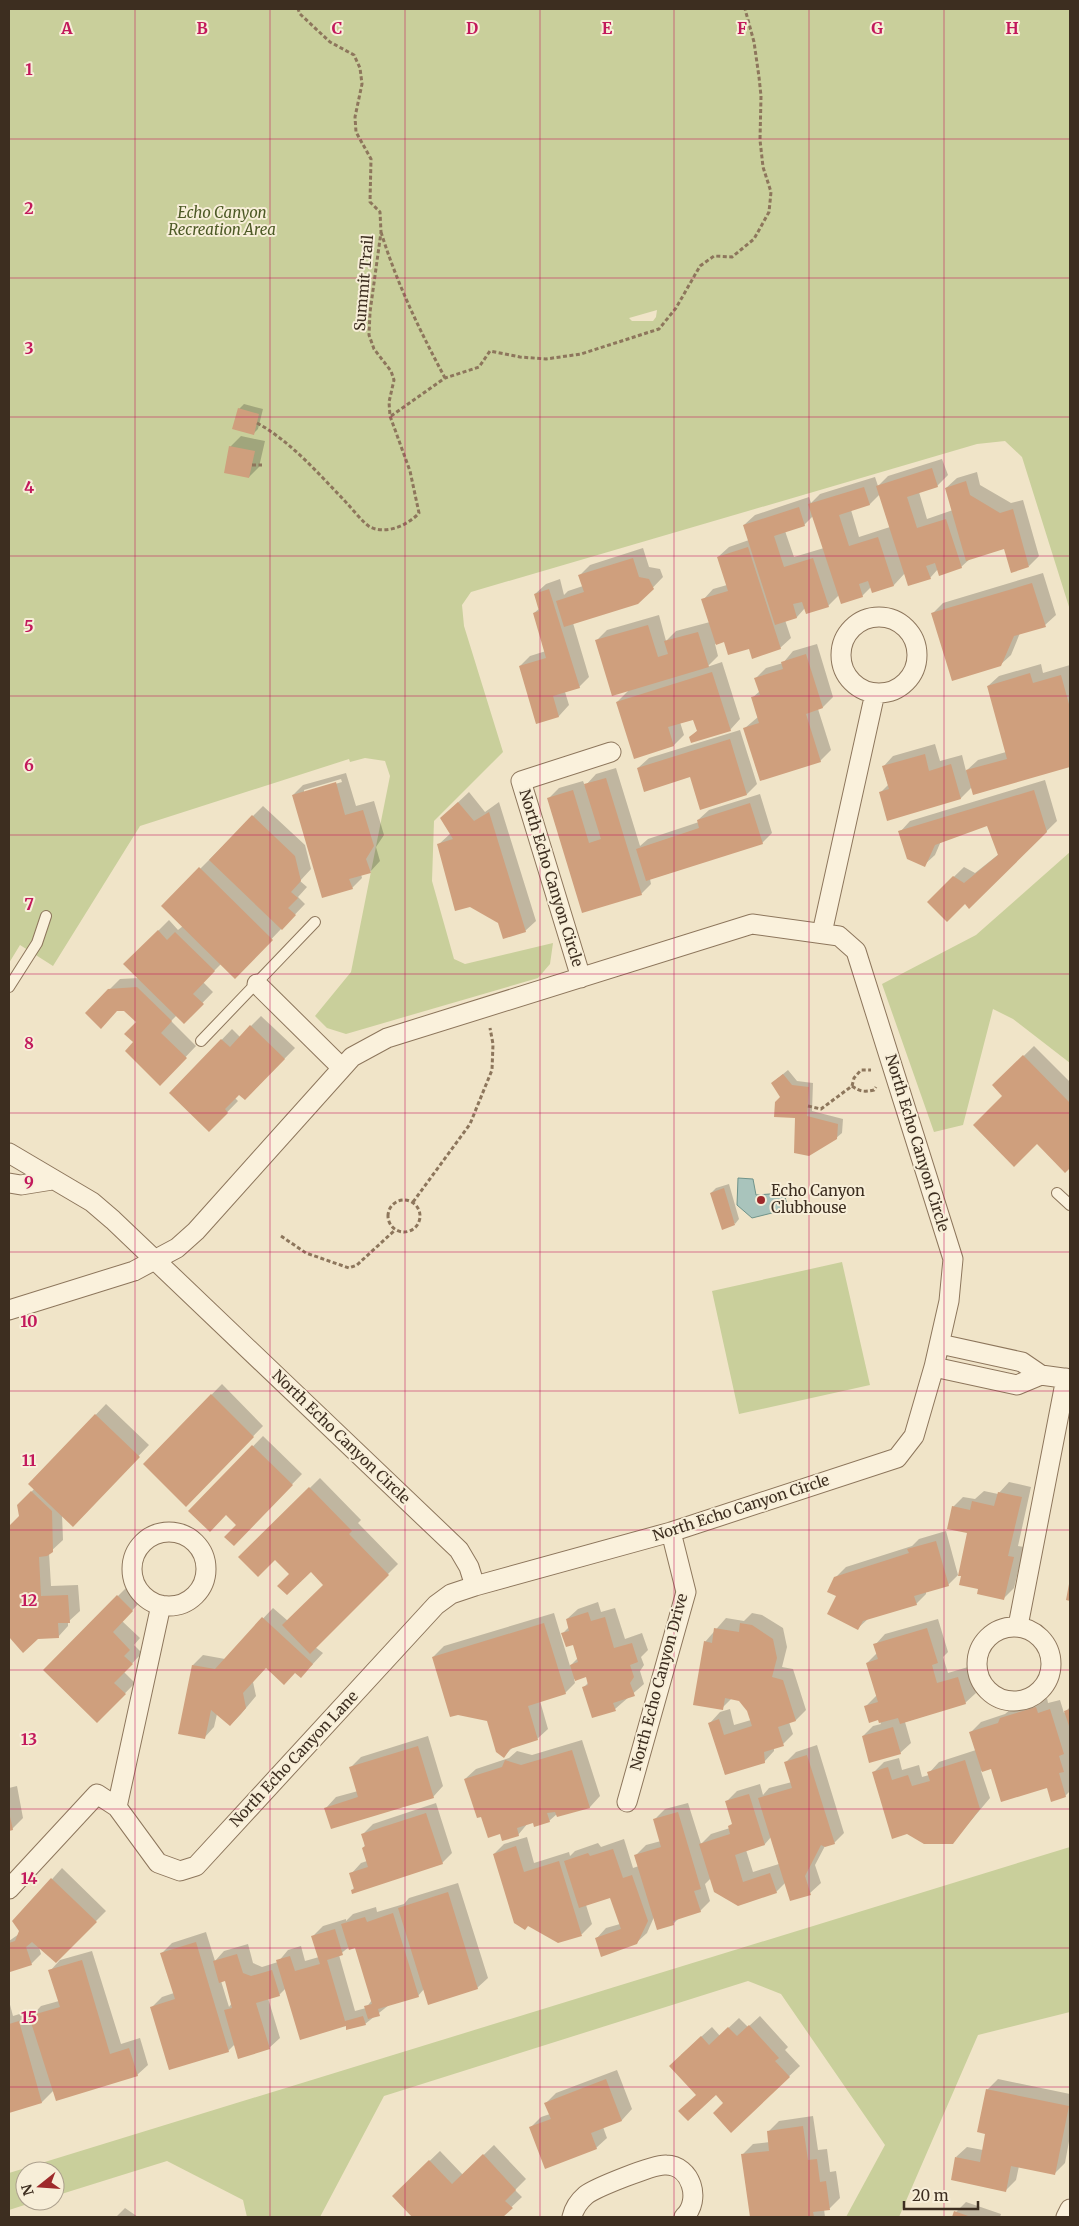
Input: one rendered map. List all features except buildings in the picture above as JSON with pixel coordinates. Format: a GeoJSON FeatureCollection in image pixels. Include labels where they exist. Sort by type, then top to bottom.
{"type":"FeatureCollection","features":[{"type":"Feature","properties":{"kind":"street"},"geometry":{"type":"LineString","coordinates":[[880,617],[892,619],[903,625],[911,634],[916,646],[917,658],[911,675],[899,688],[875,693],[864,690],[854,684],[847,675],[842,653],[844,641],[858,624],[880,617]]}},
{"type":"Feature","properties":{"kind":"street"},"geometry":{"type":"LineString","coordinates":[[822,933],[875,693]]}},
{"type":"Feature","properties":{"kind":"street","name":"North Echo Canyon Circle"},"geometry":{"type":"LineString","coordinates":[[581,978],[521,780],[611,752]]}},
{"type":"Feature","properties":{"kind":"street","name":"North Echo Canyon Circle"},"geometry":{"type":"LineString","coordinates":[[9,1153],[92,1202],[157,1260],[459,1550],[470,1566],[475,1586],[671,1532],[897,1458],[914,1436],[934,1367],[950,1301],[953,1259],[856,951],[839,936],[752,924],[485,1009],[387,1038],[352,1057],[196,1231],[177,1248],[157,1260],[134,1271],[9,1310]]}},
{"type":"Feature","properties":{"kind":"street"},"geometry":{"type":"LineString","coordinates":[[257,984],[342,1068]]}},
{"type":"Feature","properties":{"kind":"street"},"geometry":{"type":"LineString","coordinates":[[9,1183],[20,1185],[52,1180]]}},
{"type":"Feature","properties":{"kind":"street"},"geometry":{"type":"LineString","coordinates":[[940,1344],[1022,1362],[1041,1375],[1068,1379],[1018,1626]]}},
{"type":"Feature","properties":{"kind":"street"},"geometry":{"type":"LineString","coordinates":[[934,1367],[1017,1385],[1041,1375]]}},
{"type":"Feature","properties":{"kind":"street","name":"North Echo Canyon Drive"},"geometry":{"type":"LineString","coordinates":[[627,1802],[686,1592],[671,1532]]}},
{"type":"Feature","properties":{"kind":"street","name":"North Echo Canyon Lane"},"geometry":{"type":"LineString","coordinates":[[9,1889],[97,1794],[117,1807],[158,1863],[180,1871],[196,1866],[436,1605],[451,1594],[475,1586]]}},
{"type":"Feature","properties":{"kind":"street"},"geometry":{"type":"LineString","coordinates":[[117,1807],[161,1605]]}},
{"type":"Feature","properties":{"kind":"street"},"geometry":{"type":"LineString","coordinates":[[572,2217],[574,2208],[587,2194],[648,2168],[668,2164],[685,2173],[694,2191],[691,2210],[684,2217]]}},
{"type":"Feature","properties":{"kind":"street"},"geometry":{"type":"LineString","coordinates":[[1066,2217],[1070,2209]]}},
{"type":"Feature","properties":{"kind":"lane"},"geometry":{"type":"LineString","coordinates":[[9,987],[37,943],[46,916]]}},
{"type":"Feature","properties":{"kind":"lane"},"geometry":{"type":"LineString","coordinates":[[201,1041],[315,922]]}},
{"type":"Feature","properties":{"kind":"lane"},"geometry":{"type":"LineString","coordinates":[[1057,1192],[1070,1205]]}},
{"type":"Feature","properties":{"kind":"path","name":"Summit Trail"},"geometry":{"type":"LineString","coordinates":[[257,423],[272,432],[301,457],[370,527],[390,530],[412,520],[419,513],[410,471],[390,416],[389,402],[394,380],[391,371],[374,349],[369,335],[370,312],[381,232],[380,212],[370,202],[371,160],[356,132],[355,117],[362,84],[360,68],[354,56],[330,42],[300,14],[298,9]]}},
{"type":"Feature","properties":{"kind":"path"},"geometry":{"type":"LineString","coordinates":[[390,416],[445,378],[479,367],[490,351],[520,357],[546,359],[581,354],[659,329],[676,308],[700,266],[714,256],[732,257],[754,239],[770,212],[771,192],[763,166],[760,140],[762,96],[754,42],[745,9]]}},
{"type":"Feature","properties":{"kind":"path"},"geometry":{"type":"LineString","coordinates":[[381,232],[410,312],[445,378]]}},
{"type":"Feature","properties":{"kind":"path"},"geometry":{"type":"LineString","coordinates":[[252,465],[262,465]]}},
{"type":"Feature","properties":{"kind":"path"},"geometry":{"type":"LineString","coordinates":[[413,1202],[470,1124],[492,1070],[493,1044],[485,1009]]}},
{"type":"Feature","properties":{"kind":"path"},"geometry":{"type":"LineString","coordinates":[[808,1106],[821,1109],[852,1086],[854,1078],[861,1070],[875,1072]]}},
{"type":"Feature","properties":{"kind":"path"},"geometry":{"type":"LineString","coordinates":[[852,1086],[859,1091],[867,1092],[874,1090],[879,1084]]}},
{"type":"Feature","properties":{"kind":"path"},"geometry":{"type":"LineString","coordinates":[[405,1199],[413,1202],[419,1208],[421,1217],[418,1225],[412,1231],[403,1233],[395,1230],[389,1223],[390,1207],[396,1201],[405,1199]]}},
{"type":"Feature","properties":{"kind":"path"},"geometry":{"type":"LineString","coordinates":[[281,1236],[306,1253],[349,1268],[357,1265],[395,1230]]}},
{"type":"Feature","properties":{"kind":"green space","name":"Echo Canyon Recreation Area"},"geometry":{"type":"Polygon","coordinates":[[[9,9],[1070,9],[1070,610],[1022,457],[1005,441],[977,444],[471,592],[462,605],[464,626],[503,752],[434,821],[432,881],[454,959],[465,964],[553,943],[550,964],[538,978],[346,1034],[327,1028],[315,1016],[351,972],[390,776],[385,761],[365,758],[350,762],[349,759],[140,826],[53,966],[20,945],[9,963],[9,9]],[[657,310],[629,318],[632,321],[653,321],[657,310]]]}},
{"type":"Feature","properties":{"kind":"green space"},"geometry":{"type":"Polygon","coordinates":[[[1070,852],[1070,1063],[1013,1019],[993,1009],[963,1125],[934,1132],[882,984],[976,935],[1070,852]]]}},
{"type":"Feature","properties":{"kind":"green space"},"geometry":{"type":"Polygon","coordinates":[[[842,1262],[870,1385],[739,1414],[712,1291],[842,1262]]]}},
{"type":"Feature","properties":{"kind":"green space"},"geometry":{"type":"Polygon","coordinates":[[[1070,1847],[1070,2012],[978,2035],[899,2217],[846,2217],[885,2145],[781,1994],[748,1981],[384,2096],[320,2217],[247,2217],[243,2200],[167,2161],[65,2193],[65,2161],[48,2161],[1070,1847]]]}},
{"type":"Feature","properties":{"kind":"green space"},"geometry":{"type":"Polygon","coordinates":[[[15,2171],[15,2208],[9,2210],[9,2173],[15,2171]]]}},
{"type":"Feature","properties":{"kind":"water","name":"Echo Canyon Clubhouse"},"geometry":{"type":"Polygon","coordinates":[[[738,1178],[753,1179],[756,1195],[784,1193],[788,1209],[752,1218],[737,1205],[738,1178]]]}},
{"type":"Feature","properties":{"kind":"place","name":"Echo Canyon Clubhouse"},"geometry":{"type":"Point","coordinates":[761,1200]}}]}
